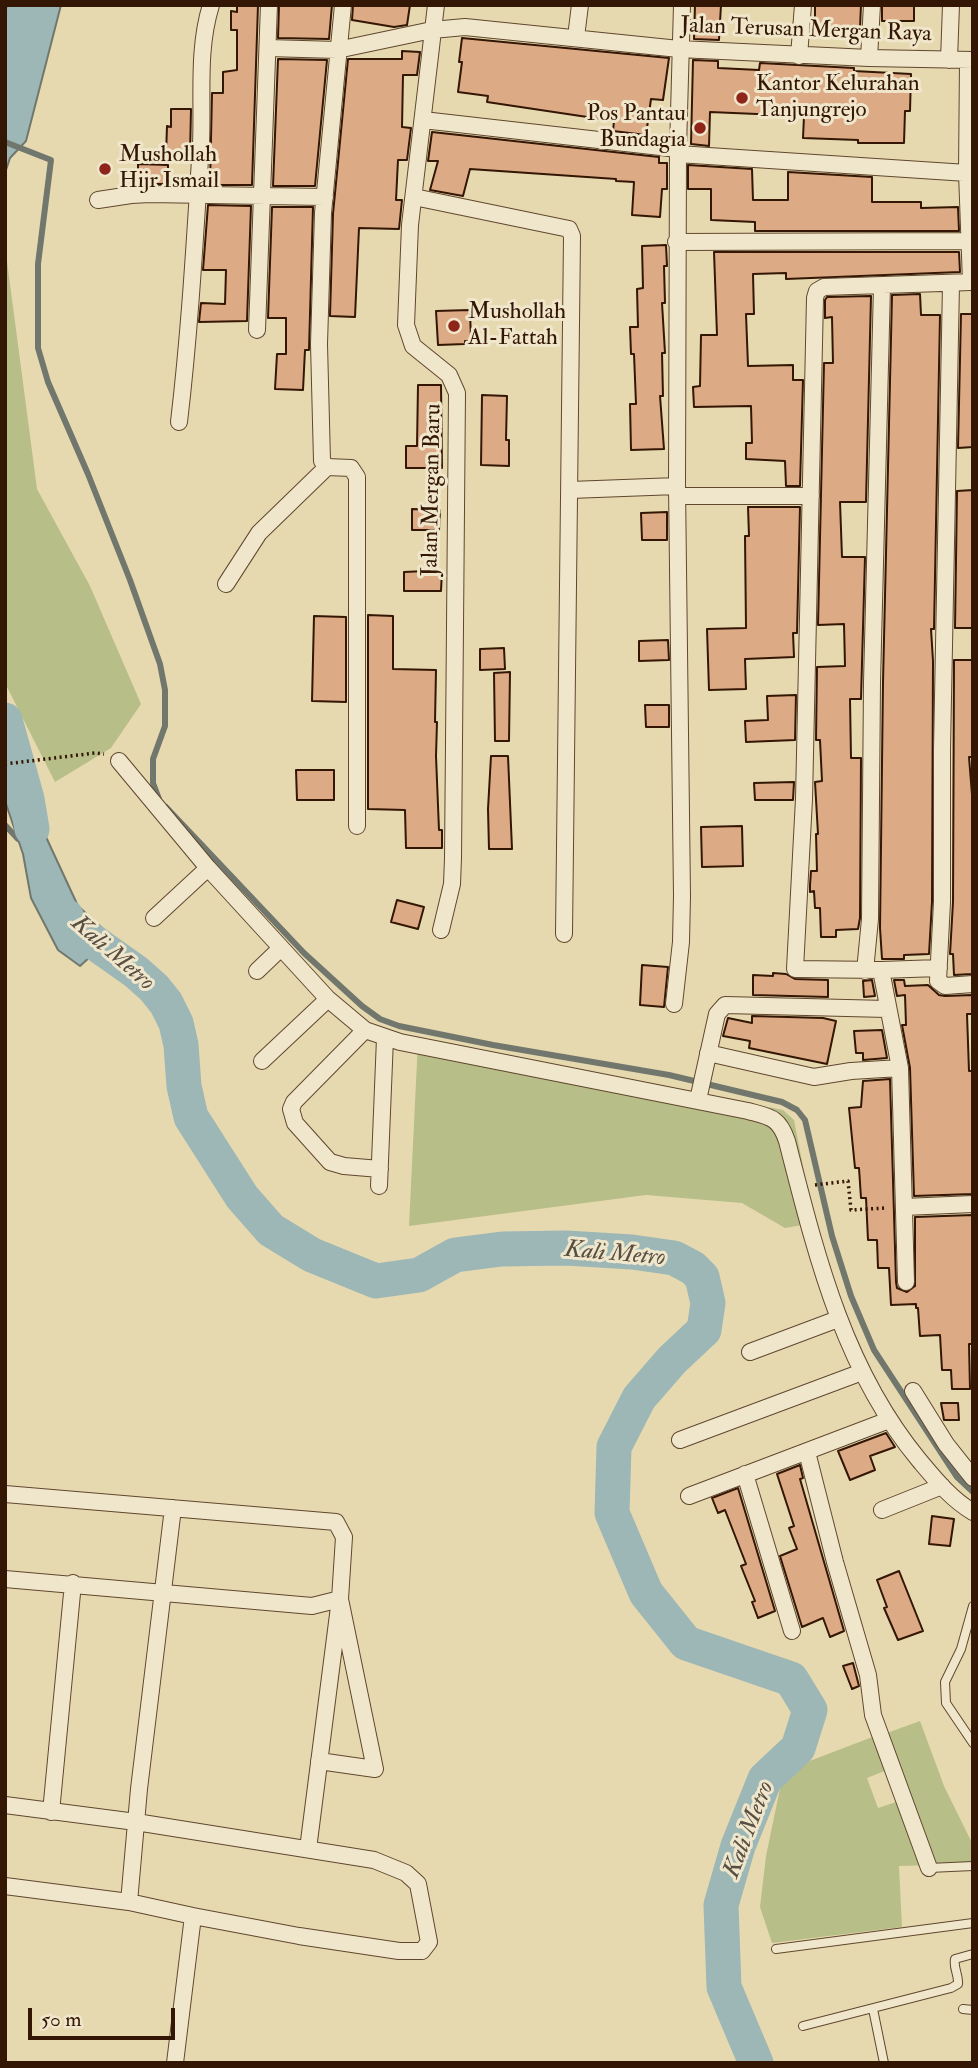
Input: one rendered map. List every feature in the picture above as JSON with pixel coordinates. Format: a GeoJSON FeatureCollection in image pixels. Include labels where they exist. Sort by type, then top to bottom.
{"type":"FeatureCollection","features":[{"type":"Feature","properties":{"kind":"street"},"geometry":{"type":"LineString","coordinates":[[179,422],[190,327],[203,106],[201,60],[211,5]]}},
{"type":"Feature","properties":{"kind":"street"},"geometry":{"type":"LineString","coordinates":[[257,330],[269,5]]}},
{"type":"Feature","properties":{"kind":"street"},"geometry":{"type":"LineString","coordinates":[[327,467],[322,461],[319,344],[323,213],[342,5]]}},
{"type":"Feature","properties":{"kind":"street","name":"Jalan Mergan Baru"},"geometry":{"type":"LineString","coordinates":[[436,5],[410,225],[407,330],[410,340],[421,353],[449,375],[457,393],[453,858],[452,884],[441,930]]}},
{"type":"Feature","properties":{"kind":"street"},"geometry":{"type":"LineString","coordinates":[[576,37],[580,5]]}},
{"type":"Feature","properties":{"kind":"street"},"geometry":{"type":"LineString","coordinates":[[674,1004],[681,942],[682,896],[676,242],[682,5]]}},
{"type":"Feature","properties":{"kind":"street"},"geometry":{"type":"LineString","coordinates":[[800,56],[803,5]]}},
{"type":"Feature","properties":{"kind":"street"},"geometry":{"type":"LineString","coordinates":[[869,58],[872,5]]}},
{"type":"Feature","properties":{"kind":"street"},"geometry":{"type":"LineString","coordinates":[[949,60],[951,5]]}},
{"type":"Feature","properties":{"kind":"street","name":"Jalan Terusan Mergan Raya"},"geometry":{"type":"LineString","coordinates":[[268,48],[337,50],[432,30],[465,27],[679,49],[800,56],[971,60]]}},
{"type":"Feature","properties":{"kind":"street"},"geometry":{"type":"LineString","coordinates":[[939,968],[873,971],[795,969],[804,799],[815,294],[819,288],[824,287],[971,282],[967,173],[971,60]]}},
{"type":"Feature","properties":{"kind":"street"},"geometry":{"type":"LineString","coordinates":[[424,120],[678,152],[967,173]]}},
{"type":"Feature","properties":{"kind":"street"},"geometry":{"type":"LineString","coordinates":[[98,200],[131,195],[325,197]]}},
{"type":"Feature","properties":{"kind":"street"},"geometry":{"type":"LineString","coordinates":[[414,197],[569,229],[572,236],[564,934]]}},
{"type":"Feature","properties":{"kind":"street"},"geometry":{"type":"LineString","coordinates":[[676,242],[970,241]]}},
{"type":"Feature","properties":{"kind":"street"},"geometry":{"type":"LineString","coordinates":[[951,284],[942,749],[942,902],[938,981],[942,986],[973,984]]}},
{"type":"Feature","properties":{"kind":"street"},"geometry":{"type":"LineString","coordinates":[[882,286],[872,682],[870,919],[873,971],[887,1009],[900,1069],[906,1282]]}},
{"type":"Feature","properties":{"kind":"street"},"geometry":{"type":"LineString","coordinates":[[226,584],[259,533],[327,467],[351,468],[357,477],[357,826]]}},
{"type":"Feature","properties":{"kind":"street"},"geometry":{"type":"LineString","coordinates":[[570,490],[811,496]]}},
{"type":"Feature","properties":{"kind":"street"},"geometry":{"type":"LineString","coordinates":[[119,761],[208,868],[281,948],[328,999],[365,1030],[385,1038],[698,1096],[769,1117],[782,1126],[814,1248],[854,1375],[883,1423],[905,1443],[960,1504],[973,1512]]}},
{"type":"Feature","properties":{"kind":"street"},"geometry":{"type":"LineString","coordinates":[[154,918],[208,868]]}},
{"type":"Feature","properties":{"kind":"street"},"geometry":{"type":"LineString","coordinates":[[257,971],[281,948]]}},
{"type":"Feature","properties":{"kind":"street"},"geometry":{"type":"LineString","coordinates":[[262,1061],[328,999]]}},
{"type":"Feature","properties":{"kind":"street"},"geometry":{"type":"LineString","coordinates":[[698,1096],[717,1014],[725,1005],[887,1009]]}},
{"type":"Feature","properties":{"kind":"street"},"geometry":{"type":"LineString","coordinates":[[365,1030],[294,1102],[292,1116],[295,1123],[330,1162],[344,1166],[380,1168]]}},
{"type":"Feature","properties":{"kind":"street"},"geometry":{"type":"LineString","coordinates":[[379,1186],[385,1038]]}},
{"type":"Feature","properties":{"kind":"street"},"geometry":{"type":"LineString","coordinates":[[708,1053],[814,1077],[852,1071],[900,1069]]}},
{"type":"Feature","properties":{"kind":"street"},"geometry":{"type":"LineString","coordinates":[[904,1207],[973,1204]]}},
{"type":"Feature","properties":{"kind":"street"},"geometry":{"type":"LineString","coordinates":[[750,1352],[835,1320]]}},
{"type":"Feature","properties":{"kind":"street"},"geometry":{"type":"LineString","coordinates":[[835,1320],[874,1397],[883,1423]]}},
{"type":"Feature","properties":{"kind":"street"},"geometry":{"type":"LineString","coordinates":[[680,1440],[854,1375]]}},
{"type":"Feature","properties":{"kind":"street"},"geometry":{"type":"LineString","coordinates":[[913,1391],[946,1444],[973,1478]]}},
{"type":"Feature","properties":{"kind":"street"},"geometry":{"type":"LineString","coordinates":[[689,1496],[883,1423]]}},
{"type":"Feature","properties":{"kind":"street"},"geometry":{"type":"LineString","coordinates":[[807,1452],[868,1675],[873,1715],[929,1868]]}},
{"type":"Feature","properties":{"kind":"street"},"geometry":{"type":"LineString","coordinates":[[745,1474],[792,1631]]}},
{"type":"Feature","properties":{"kind":"street"},"geometry":{"type":"LineString","coordinates":[[882,1510],[942,1486]]}},
{"type":"Feature","properties":{"kind":"street"},"geometry":{"type":"LineString","coordinates":[[5,1494],[336,1522],[344,1537],[340,1599],[308,1849]]}},
{"type":"Feature","properties":{"kind":"street"},"geometry":{"type":"LineString","coordinates":[[130,1902],[136,1822],[173,1508]]}},
{"type":"Feature","properties":{"kind":"street"},"geometry":{"type":"LineString","coordinates":[[5,1579],[312,1606],[340,1599]]}},
{"type":"Feature","properties":{"kind":"street"},"geometry":{"type":"LineString","coordinates":[[51,1812],[73,1583]]}},
{"type":"Feature","properties":{"kind":"street"},"geometry":{"type":"LineString","coordinates":[[319,1761],[375,1769],[340,1599]]}},
{"type":"Feature","properties":{"kind":"street"},"geometry":{"type":"LineString","coordinates":[[5,1805],[136,1822],[374,1860],[406,1873],[418,1884],[429,1942],[422,1951],[399,1951],[299,1936],[130,1902],[5,1886]]}},
{"type":"Feature","properties":{"kind":"street"},"geometry":{"type":"LineString","coordinates":[[175,2063],[193,1916]]}},
{"type":"Feature","properties":{"kind":"lane"},"geometry":{"type":"LineString","coordinates":[[973,1606],[961,1649],[945,1682],[946,1703],[973,1743]]}},
{"type":"Feature","properties":{"kind":"lane"},"geometry":{"type":"LineString","coordinates":[[929,1868],[973,1866]]}},
{"type":"Feature","properties":{"kind":"lane"},"geometry":{"type":"LineString","coordinates":[[776,1949],[973,1923]]}},
{"type":"Feature","properties":{"kind":"lane"},"geometry":{"type":"LineString","coordinates":[[803,2026],[951,1988],[958,1984],[959,1978],[954,1965],[955,1959],[973,1954]]}},
{"type":"Feature","properties":{"kind":"lane"},"geometry":{"type":"LineString","coordinates":[[873,2009],[884,2063]]}},
{"type":"Feature","properties":{"kind":"path"},"geometry":{"type":"LineString","coordinates":[[5,764],[95,753],[114,756],[119,761]]}},
{"type":"Feature","properties":{"kind":"path"},"geometry":{"type":"LineString","coordinates":[[829,1182],[848,1181],[851,1210],[904,1207]]}},
{"type":"Feature","properties":{"kind":"green space"},"geometry":{"type":"Polygon","coordinates":[[[5,246],[37,489],[90,586],[141,704],[111,748],[55,782],[5,683],[5,246]]]}},
{"type":"Feature","properties":{"kind":"green space"},"geometry":{"type":"Polygon","coordinates":[[[418,1041],[783,1110],[794,1120],[814,1223],[785,1228],[742,1203],[646,1195],[409,1226],[418,1041]]]}},
{"type":"Feature","properties":{"kind":"green space"},"geometry":{"type":"Polygon","coordinates":[[[920,1721],[944,1786],[972,1843],[973,1864],[899,1866],[902,1927],[772,1943],[760,1907],[766,1856],[782,1779],[807,1762],[875,1736],[887,1770],[867,1778],[878,1808],[911,1797],[887,1733],[920,1721]]]}},
{"type":"Feature","properties":{"kind":"water"},"geometry":{"type":"Polygon","coordinates":[[[7,5],[61,5],[26,141],[10,158],[5,173],[5,13],[7,5]]]}},
{"type":"Feature","properties":{"kind":"water"},"geometry":{"type":"Polygon","coordinates":[[[29,782],[40,824],[78,906],[112,937],[80,966],[58,950],[31,898],[23,854],[5,801],[5,784],[29,782]]]}},
{"type":"Feature","properties":{"kind":"building"},"geometry":{"type":"Polygon","coordinates":[[[237,5],[258,5],[252,185],[210,185],[212,93],[223,93],[223,72],[237,70],[237,30],[231,30],[231,11],[237,12],[237,5]]]}},
{"type":"Feature","properties":{"kind":"building"},"geometry":{"type":"Polygon","coordinates":[[[279,5],[332,5],[329,39],[278,38],[279,5]]]}},
{"type":"Feature","properties":{"kind":"building"},"geometry":{"type":"Polygon","coordinates":[[[353,5],[410,5],[407,25],[394,27],[352,20],[353,5]]]}},
{"type":"Feature","properties":{"kind":"building"},"geometry":{"type":"Polygon","coordinates":[[[695,5],[721,5],[719,40],[694,39],[695,5]]]}},
{"type":"Feature","properties":{"kind":"building"},"geometry":{"type":"Polygon","coordinates":[[[861,5],[860,28],[815,31],[815,6],[861,5]]]}},
{"type":"Feature","properties":{"kind":"building"},"geometry":{"type":"Polygon","coordinates":[[[882,5],[914,5],[914,21],[882,21],[882,5]]]}},
{"type":"Feature","properties":{"kind":"building"},"geometry":{"type":"Polygon","coordinates":[[[462,38],[669,58],[663,100],[651,99],[646,135],[613,131],[614,121],[487,102],[488,96],[458,92],[462,38]]]}},
{"type":"Feature","properties":{"kind":"building"},"geometry":{"type":"Polygon","coordinates":[[[402,51],[420,52],[417,75],[403,75],[402,127],[411,128],[407,160],[398,160],[396,200],[402,200],[399,229],[359,228],[355,317],[330,316],[333,214],[348,59],[402,59],[402,51]]]}},
{"type":"Feature","properties":{"kind":"building"},"geometry":{"type":"Polygon","coordinates":[[[278,59],[327,60],[315,186],[273,186],[278,59]]]}},
{"type":"Feature","properties":{"kind":"building"},"geometry":{"type":"Polygon","coordinates":[[[693,60],[718,61],[718,68],[759,70],[760,63],[911,74],[910,111],[905,111],[904,143],[858,143],[858,140],[803,138],[804,116],[710,112],[709,146],[691,144],[693,60]]]}},
{"type":"Feature","properties":{"kind":"building"},"geometry":{"type":"Polygon","coordinates":[[[171,109],[191,109],[190,156],[166,155],[167,126],[171,127],[171,109]]]}},
{"type":"Feature","properties":{"kind":"building"},"geometry":{"type":"Polygon","coordinates":[[[432,132],[659,157],[659,163],[667,163],[667,189],[662,189],[660,217],[632,215],[634,182],[616,179],[470,169],[463,196],[430,190],[438,161],[428,161],[432,132]]]}},
{"type":"Feature","properties":{"kind":"building"},"geometry":{"type":"Polygon","coordinates":[[[138,164],[168,165],[168,184],[138,184],[138,164]]]}},
{"type":"Feature","properties":{"kind":"building"},"geometry":{"type":"Polygon","coordinates":[[[688,165],[752,169],[753,200],[788,200],[788,172],[872,177],[872,202],[921,202],[921,208],[958,207],[959,231],[755,231],[755,222],[711,220],[711,189],[688,189],[688,165]]]}},
{"type":"Feature","properties":{"kind":"building"},"geometry":{"type":"Polygon","coordinates":[[[208,205],[251,206],[247,321],[199,322],[201,303],[225,304],[226,270],[203,270],[208,205]]]}},
{"type":"Feature","properties":{"kind":"building"},"geometry":{"type":"Polygon","coordinates":[[[272,207],[313,207],[309,350],[305,350],[303,390],[275,389],[277,354],[286,354],[286,318],[268,318],[272,207]]]}},
{"type":"Feature","properties":{"kind":"building"},"geometry":{"type":"Polygon","coordinates":[[[666,245],[665,303],[662,303],[665,353],[662,353],[663,396],[660,396],[664,449],[631,450],[630,404],[636,404],[630,327],[638,327],[637,289],[643,288],[642,246],[666,245]]]}},
{"type":"Feature","properties":{"kind":"building"},"geometry":{"type":"Polygon","coordinates":[[[714,252],[959,252],[960,272],[786,279],[786,273],[753,274],[754,314],[746,314],[748,366],[793,365],[793,380],[803,380],[800,486],[786,486],[785,461],[746,459],[746,443],[752,443],[751,406],[694,407],[693,387],[700,386],[701,335],[717,335],[714,252]]]}},
{"type":"Feature","properties":{"kind":"building"},"geometry":{"type":"Polygon","coordinates":[[[920,294],[921,315],[940,315],[934,629],[931,629],[932,902],[929,954],[904,955],[904,959],[882,959],[880,928],[883,682],[892,295],[920,294]]]}},
{"type":"Feature","properties":{"kind":"building"},"geometry":{"type":"Polygon","coordinates":[[[871,296],[866,502],[840,502],[842,557],[865,557],[861,699],[850,699],[851,758],[861,758],[860,918],[858,929],[836,930],[836,937],[821,937],[820,908],[815,908],[814,891],[810,892],[811,871],[817,871],[815,782],[822,781],[820,740],[816,740],[817,667],[845,666],[844,624],[818,625],[824,363],[833,363],[832,317],[825,318],[825,300],[827,297],[871,296]]]}},
{"type":"Feature","properties":{"kind":"building","name":"Mushollah Al-Fattah"},"geometry":{"type":"Polygon","coordinates":[[[470,310],[471,341],[465,341],[465,344],[438,345],[436,311],[470,310]]]}},
{"type":"Feature","properties":{"kind":"building"},"geometry":{"type":"Polygon","coordinates":[[[961,314],[973,314],[973,447],[958,448],[961,314]]]}},
{"type":"Feature","properties":{"kind":"building"},"geometry":{"type":"Polygon","coordinates":[[[418,385],[441,385],[442,468],[406,468],[406,446],[417,446],[418,385]]]}},
{"type":"Feature","properties":{"kind":"building"},"geometry":{"type":"Polygon","coordinates":[[[482,395],[507,396],[506,440],[509,440],[509,466],[481,465],[482,395]]]}},
{"type":"Feature","properties":{"kind":"building"},"geometry":{"type":"Polygon","coordinates":[[[973,490],[973,628],[955,628],[957,491],[973,490]]]}},
{"type":"Feature","properties":{"kind":"building"},"geometry":{"type":"Polygon","coordinates":[[[748,507],[800,507],[794,657],[745,659],[746,689],[709,690],[707,629],[746,628],[745,536],[749,536],[748,507]]]}},
{"type":"Feature","properties":{"kind":"building"},"geometry":{"type":"Polygon","coordinates":[[[412,509],[440,510],[439,530],[412,530],[412,509]]]}},
{"type":"Feature","properties":{"kind":"building"},"geometry":{"type":"Polygon","coordinates":[[[667,512],[667,540],[642,540],[641,513],[667,512]]]}},
{"type":"Feature","properties":{"kind":"building"},"geometry":{"type":"Polygon","coordinates":[[[442,571],[441,591],[404,591],[404,572],[442,571]]]}},
{"type":"Feature","properties":{"kind":"building"},"geometry":{"type":"Polygon","coordinates":[[[368,615],[393,616],[393,669],[436,670],[436,756],[442,848],[406,848],[405,810],[368,809],[368,615]]]}},
{"type":"Feature","properties":{"kind":"building"},"geometry":{"type":"Polygon","coordinates":[[[314,616],[346,617],[346,702],[312,701],[314,616]]]}},
{"type":"Feature","properties":{"kind":"building"},"geometry":{"type":"Polygon","coordinates":[[[668,640],[669,660],[639,661],[639,641],[668,640]]]}},
{"type":"Feature","properties":{"kind":"building"},"geometry":{"type":"Polygon","coordinates":[[[504,648],[505,669],[480,670],[480,649],[504,648]]]}},
{"type":"Feature","properties":{"kind":"building"},"geometry":{"type":"Polygon","coordinates":[[[954,660],[973,660],[972,757],[969,757],[973,807],[973,940],[972,974],[954,975],[953,954],[950,954],[953,902],[954,660]]]}},
{"type":"Feature","properties":{"kind":"building"},"geometry":{"type":"Polygon","coordinates":[[[510,672],[509,741],[495,741],[494,673],[510,672]]]}},
{"type":"Feature","properties":{"kind":"building"},"geometry":{"type":"Polygon","coordinates":[[[796,695],[795,740],[746,742],[745,721],[768,720],[767,696],[796,695]]]}},
{"type":"Feature","properties":{"kind":"building"},"geometry":{"type":"Polygon","coordinates":[[[645,705],[669,705],[669,727],[646,727],[645,705]]]}},
{"type":"Feature","properties":{"kind":"building"},"geometry":{"type":"Polygon","coordinates":[[[491,756],[508,756],[512,849],[489,849],[491,756]]]}},
{"type":"Feature","properties":{"kind":"building"},"geometry":{"type":"Polygon","coordinates":[[[296,770],[334,770],[334,800],[297,800],[296,770]]]}},
{"type":"Feature","properties":{"kind":"building"},"geometry":{"type":"Polygon","coordinates":[[[794,782],[793,800],[755,800],[754,783],[794,782]]]}},
{"type":"Feature","properties":{"kind":"building"},"geometry":{"type":"Polygon","coordinates":[[[742,826],[743,866],[702,867],[701,827],[742,826]]]}},
{"type":"Feature","properties":{"kind":"building"},"geometry":{"type":"Polygon","coordinates":[[[397,900],[424,907],[418,929],[391,922],[397,900]]]}},
{"type":"Feature","properties":{"kind":"building"},"geometry":{"type":"Polygon","coordinates":[[[642,965],[668,967],[664,1007],[640,1005],[642,965]]]}},
{"type":"Feature","properties":{"kind":"building"},"geometry":{"type":"Polygon","coordinates":[[[773,973],[786,974],[795,979],[828,980],[828,997],[753,995],[753,975],[773,976],[773,973]]]}},
{"type":"Feature","properties":{"kind":"building"},"geometry":{"type":"Polygon","coordinates":[[[872,980],[875,996],[864,997],[863,981],[872,980]]]}},
{"type":"Feature","properties":{"kind":"building"},"geometry":{"type":"Polygon","coordinates":[[[894,980],[904,980],[905,986],[928,985],[939,995],[973,995],[973,1014],[967,1014],[969,1071],[973,1071],[973,1194],[914,1196],[910,1068],[902,1025],[906,1025],[905,995],[897,996],[894,980]]]}},
{"type":"Feature","properties":{"kind":"building"},"geometry":{"type":"Polygon","coordinates":[[[752,1016],[823,1018],[836,1021],[827,1064],[749,1048],[750,1041],[723,1036],[728,1018],[752,1023],[752,1016]]]}},
{"type":"Feature","properties":{"kind":"building"},"geometry":{"type":"Polygon","coordinates":[[[882,1030],[887,1058],[863,1060],[863,1053],[856,1053],[854,1031],[882,1030]]]}},
{"type":"Feature","properties":{"kind":"building"},"geometry":{"type":"Polygon","coordinates":[[[890,1079],[897,1288],[907,1292],[915,1286],[915,1217],[973,1215],[973,1344],[969,1344],[970,1389],[952,1389],[951,1370],[942,1370],[940,1335],[920,1336],[916,1304],[891,1305],[889,1268],[878,1268],[877,1240],[868,1240],[866,1198],[861,1198],[859,1168],[855,1168],[849,1108],[861,1107],[863,1081],[890,1079]]]}},
{"type":"Feature","properties":{"kind":"building"},"geometry":{"type":"Polygon","coordinates":[[[941,1403],[958,1403],[959,1420],[944,1420],[941,1403]]]}},
{"type":"Feature","properties":{"kind":"building"},"geometry":{"type":"Polygon","coordinates":[[[886,1433],[895,1447],[870,1456],[875,1470],[850,1480],[838,1451],[886,1433]]]}},
{"type":"Feature","properties":{"kind":"building"},"geometry":{"type":"Polygon","coordinates":[[[800,1465],[803,1478],[800,1479],[844,1631],[830,1637],[823,1618],[802,1627],[780,1556],[797,1549],[789,1528],[794,1526],[777,1474],[800,1465]]]}},
{"type":"Feature","properties":{"kind":"building"},"geometry":{"type":"Polygon","coordinates":[[[738,1488],[775,1611],[758,1618],[752,1602],[755,1601],[741,1566],[746,1564],[725,1510],[718,1513],[712,1498],[738,1488]]]}},
{"type":"Feature","properties":{"kind":"building"},"geometry":{"type":"Polygon","coordinates":[[[932,1516],[954,1519],[950,1546],[929,1544],[932,1516]]]}},
{"type":"Feature","properties":{"kind":"building"},"geometry":{"type":"Polygon","coordinates":[[[899,1571],[923,1631],[898,1640],[884,1608],[887,1607],[877,1580],[899,1571]]]}},
{"type":"Feature","properties":{"kind":"building"},"geometry":{"type":"Polygon","coordinates":[[[853,1663],[859,1686],[852,1689],[843,1666],[853,1663]]]}},
{"type":"Feature","properties":{"kind":"waterway"},"geometry":{"type":"LineString","coordinates":[[5,142],[51,160],[38,264],[38,348],[48,382],[88,474],[160,664],[165,690],[165,726],[153,759],[153,783],[159,799]]}},
{"type":"Feature","properties":{"kind":"waterway","name":"Kali Metro"},"geometry":{"type":"LineString","coordinates":[[5,720],[27,799],[32,829]]}},
{"type":"Feature","properties":{"kind":"waterway"},"geometry":{"type":"LineString","coordinates":[[166,807],[304,953],[380,1019],[399,1026],[493,1045],[669,1075],[782,1102],[797,1110],[805,1120],[832,1236],[851,1296],[874,1350],[957,1477],[973,1492]]}},
{"type":"Feature","properties":{"kind":"waterway"},"geometry":{"type":"LineString","coordinates":[[5,825],[18,839],[25,836]]}},
{"type":"Feature","properties":{"kind":"waterway","name":"Kali Metro"},"geometry":{"type":"LineString","coordinates":[[66,916],[71,926],[136,972],[166,1003],[176,1023],[181,1045],[184,1086],[191,1117],[242,1197],[271,1230],[312,1255],[376,1281],[419,1275],[455,1255],[502,1249],[566,1248],[632,1252],[674,1258],[693,1268],[702,1277],[708,1303],[704,1330],[672,1360],[639,1398],[614,1447],[612,1513],[646,1593],[686,1643],[791,1679],[810,1710],[798,1748],[765,1779],[738,1846],[721,1905],[724,1987],[756,2063]]}},
{"type":"Feature","properties":{"kind":"place","name":"Kantor Kelurahan Tanjungrejo"},"geometry":{"type":"Point","coordinates":[742,98]}},
{"type":"Feature","properties":{"kind":"place","name":"Pos Pantau Bundagia"},"geometry":{"type":"Point","coordinates":[700,128]}},
{"type":"Feature","properties":{"kind":"place","name":"Mushollah Hijr Ismail"},"geometry":{"type":"Point","coordinates":[105,169]}},
{"type":"Feature","properties":{"kind":"place","name":"Mushollah Al-Fattah"},"geometry":{"type":"Point","coordinates":[454,326]}}]}
